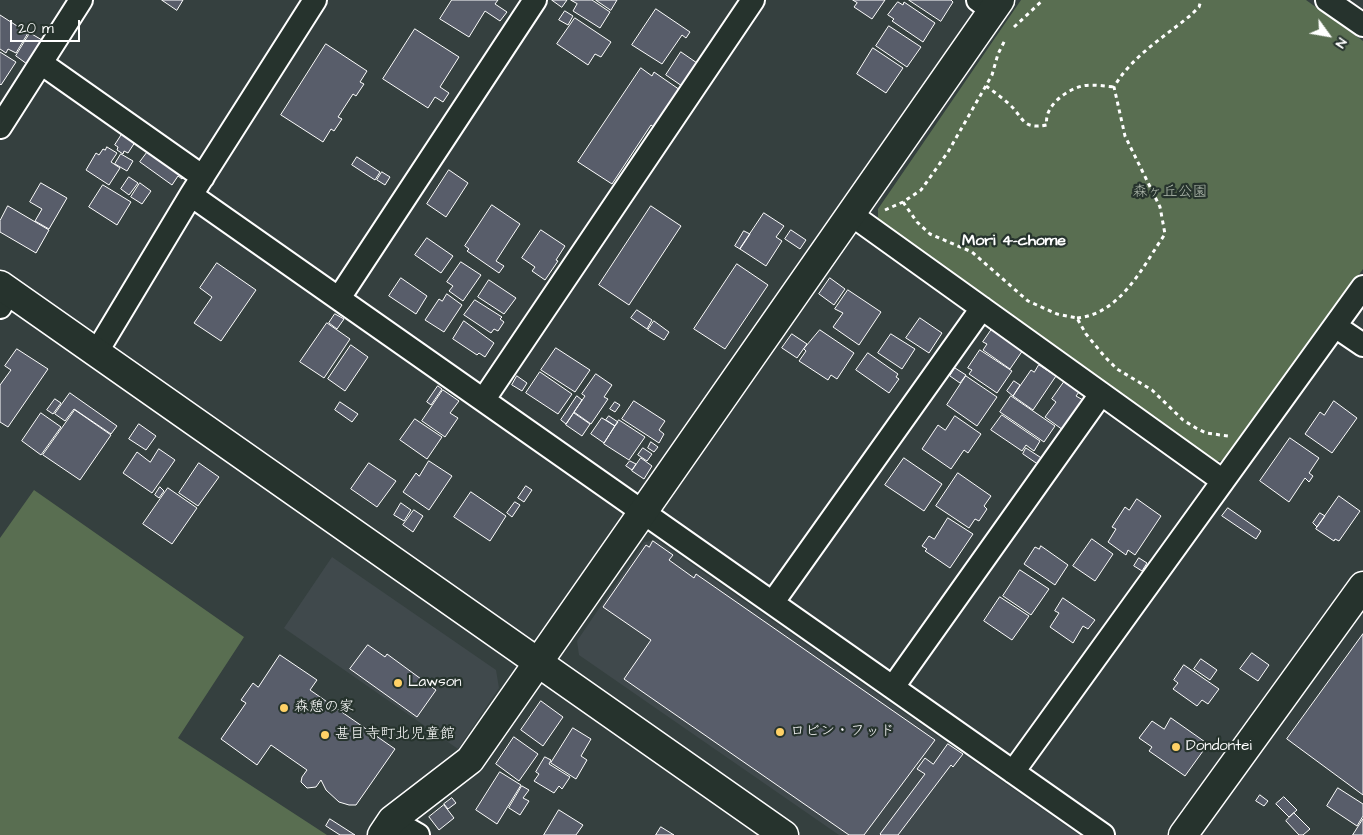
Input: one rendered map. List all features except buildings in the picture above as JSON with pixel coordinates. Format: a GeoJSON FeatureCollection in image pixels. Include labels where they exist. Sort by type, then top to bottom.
{"type":"FeatureCollection","features":[{"type":"Feature","properties":{"kind":"street"},"geometry":{"type":"LineString","coordinates":[[3,114],[41,63],[81,0]]}},
{"type":"Feature","properties":{"kind":"street"},"geometry":{"type":"LineString","coordinates":[[96,353],[197,186],[315,0]]}},
{"type":"Feature","properties":{"kind":"street"},"geometry":{"type":"LineString","coordinates":[[339,298],[535,0]]}},
{"type":"Feature","properties":{"kind":"street"},"geometry":{"type":"LineString","coordinates":[[484,399],[753,0]]}},
{"type":"Feature","properties":{"kind":"street"},"geometry":{"type":"LineString","coordinates":[[1327,0],[1363,25]]}},
{"type":"Feature","properties":{"kind":"street"},"geometry":{"type":"LineString","coordinates":[[387,828],[470,760],[643,510],[861,221],[991,4]]}},
{"type":"Feature","properties":{"kind":"street"},"geometry":{"type":"LineString","coordinates":[[41,63],[339,298],[1103,835]]}},
{"type":"Feature","properties":{"kind":"street"},"geometry":{"type":"LineString","coordinates":[[861,221],[1223,481]]}},
{"type":"Feature","properties":{"kind":"street"},"geometry":{"type":"LineString","coordinates":[[1013,772],[1363,287]]}},
{"type":"Feature","properties":{"kind":"street"},"geometry":{"type":"LineString","coordinates":[[3,294],[96,353],[784,835]]}},
{"type":"Feature","properties":{"kind":"street"},"geometry":{"type":"LineString","coordinates":[[773,602],[982,308]]}},
{"type":"Feature","properties":{"kind":"street"},"geometry":{"type":"LineString","coordinates":[[1335,326],[1363,345]]}},
{"type":"Feature","properties":{"kind":"street"},"geometry":{"type":"LineString","coordinates":[[893,687],[1101,394]]}},
{"type":"Feature","properties":{"kind":"street"},"geometry":{"type":"LineString","coordinates":[[1183,835],[1363,586]]}},
{"type":"Feature","properties":{"kind":"street"},"geometry":{"type":"LineString","coordinates":[[387,828],[418,835]]}},
{"type":"Feature","properties":{"kind":"path"},"geometry":{"type":"LineString","coordinates":[[1010,32],[1043,0]]}},
{"type":"Feature","properties":{"kind":"path"},"geometry":{"type":"LineString","coordinates":[[903,202],[917,222],[930,234],[972,252],[1028,301],[1057,314],[1077,318],[1089,317],[1109,306],[1129,287],[1165,234],[1160,206],[1126,136],[1114,87],[1132,62],[1191,16],[1199,7],[1201,0]]}},
{"type":"Feature","properties":{"kind":"path"},"geometry":{"type":"LineString","coordinates":[[861,221],[903,202],[920,190],[948,152],[986,86],[1006,38]]}},
{"type":"Feature","properties":{"kind":"path"},"geometry":{"type":"LineString","coordinates":[[986,86],[1010,104],[1024,122],[1035,127],[1046,125],[1046,119],[1057,100],[1070,91],[1080,86],[1088,85],[1114,87]]}},
{"type":"Feature","properties":{"kind":"path"},"geometry":{"type":"LineString","coordinates":[[1077,318],[1099,349],[1117,369],[1152,390],[1183,420],[1206,432],[1227,435],[1247,448]]}},
{"type":"Feature","properties":{"kind":"shaded area"},"geometry":{"type":"Polygon","coordinates":[[[657,540],[1079,835],[839,835],[579,655],[577,641],[644,542],[657,540]]]}},
{"type":"Feature","properties":{"kind":"shaded area"},"geometry":{"type":"Polygon","coordinates":[[[332,557],[496,670],[499,688],[458,749],[284,628],[332,557]]]}},
{"type":"Feature","properties":{"kind":"green space","name":"森ヶ丘公園"},"geometry":{"type":"Polygon","coordinates":[[[1021,0],[1306,0],[1363,41],[1363,269],[1225,460],[1213,462],[878,219],[878,209],[1021,0]]]}},
{"type":"Feature","properties":{"kind":"green space"},"geometry":{"type":"Polygon","coordinates":[[[34,490],[244,637],[178,738],[327,835],[0,835],[0,538],[34,490]]]}},
{"type":"Feature","properties":{"kind":"place","name":"Lawson"},"geometry":{"type":"Point","coordinates":[398,683]}},
{"type":"Feature","properties":{"kind":"place","name":"森憩の家"},"geometry":{"type":"Point","coordinates":[284,708]}},
{"type":"Feature","properties":{"kind":"place","name":"ロビン・フッド"},"geometry":{"type":"Point","coordinates":[780,732]}},
{"type":"Feature","properties":{"kind":"place","name":"甚目寺町北児童館"},"geometry":{"type":"Point","coordinates":[325,735]}},
{"type":"Feature","properties":{"kind":"place","name":"Dondontei"},"geometry":{"type":"Point","coordinates":[1176,747]}},
{"type":"Feature","properties":{"kind":"district","name":"Mori 4-chome"},"geometry":{"type":"Point","coordinates":[1014,242]}}]}
